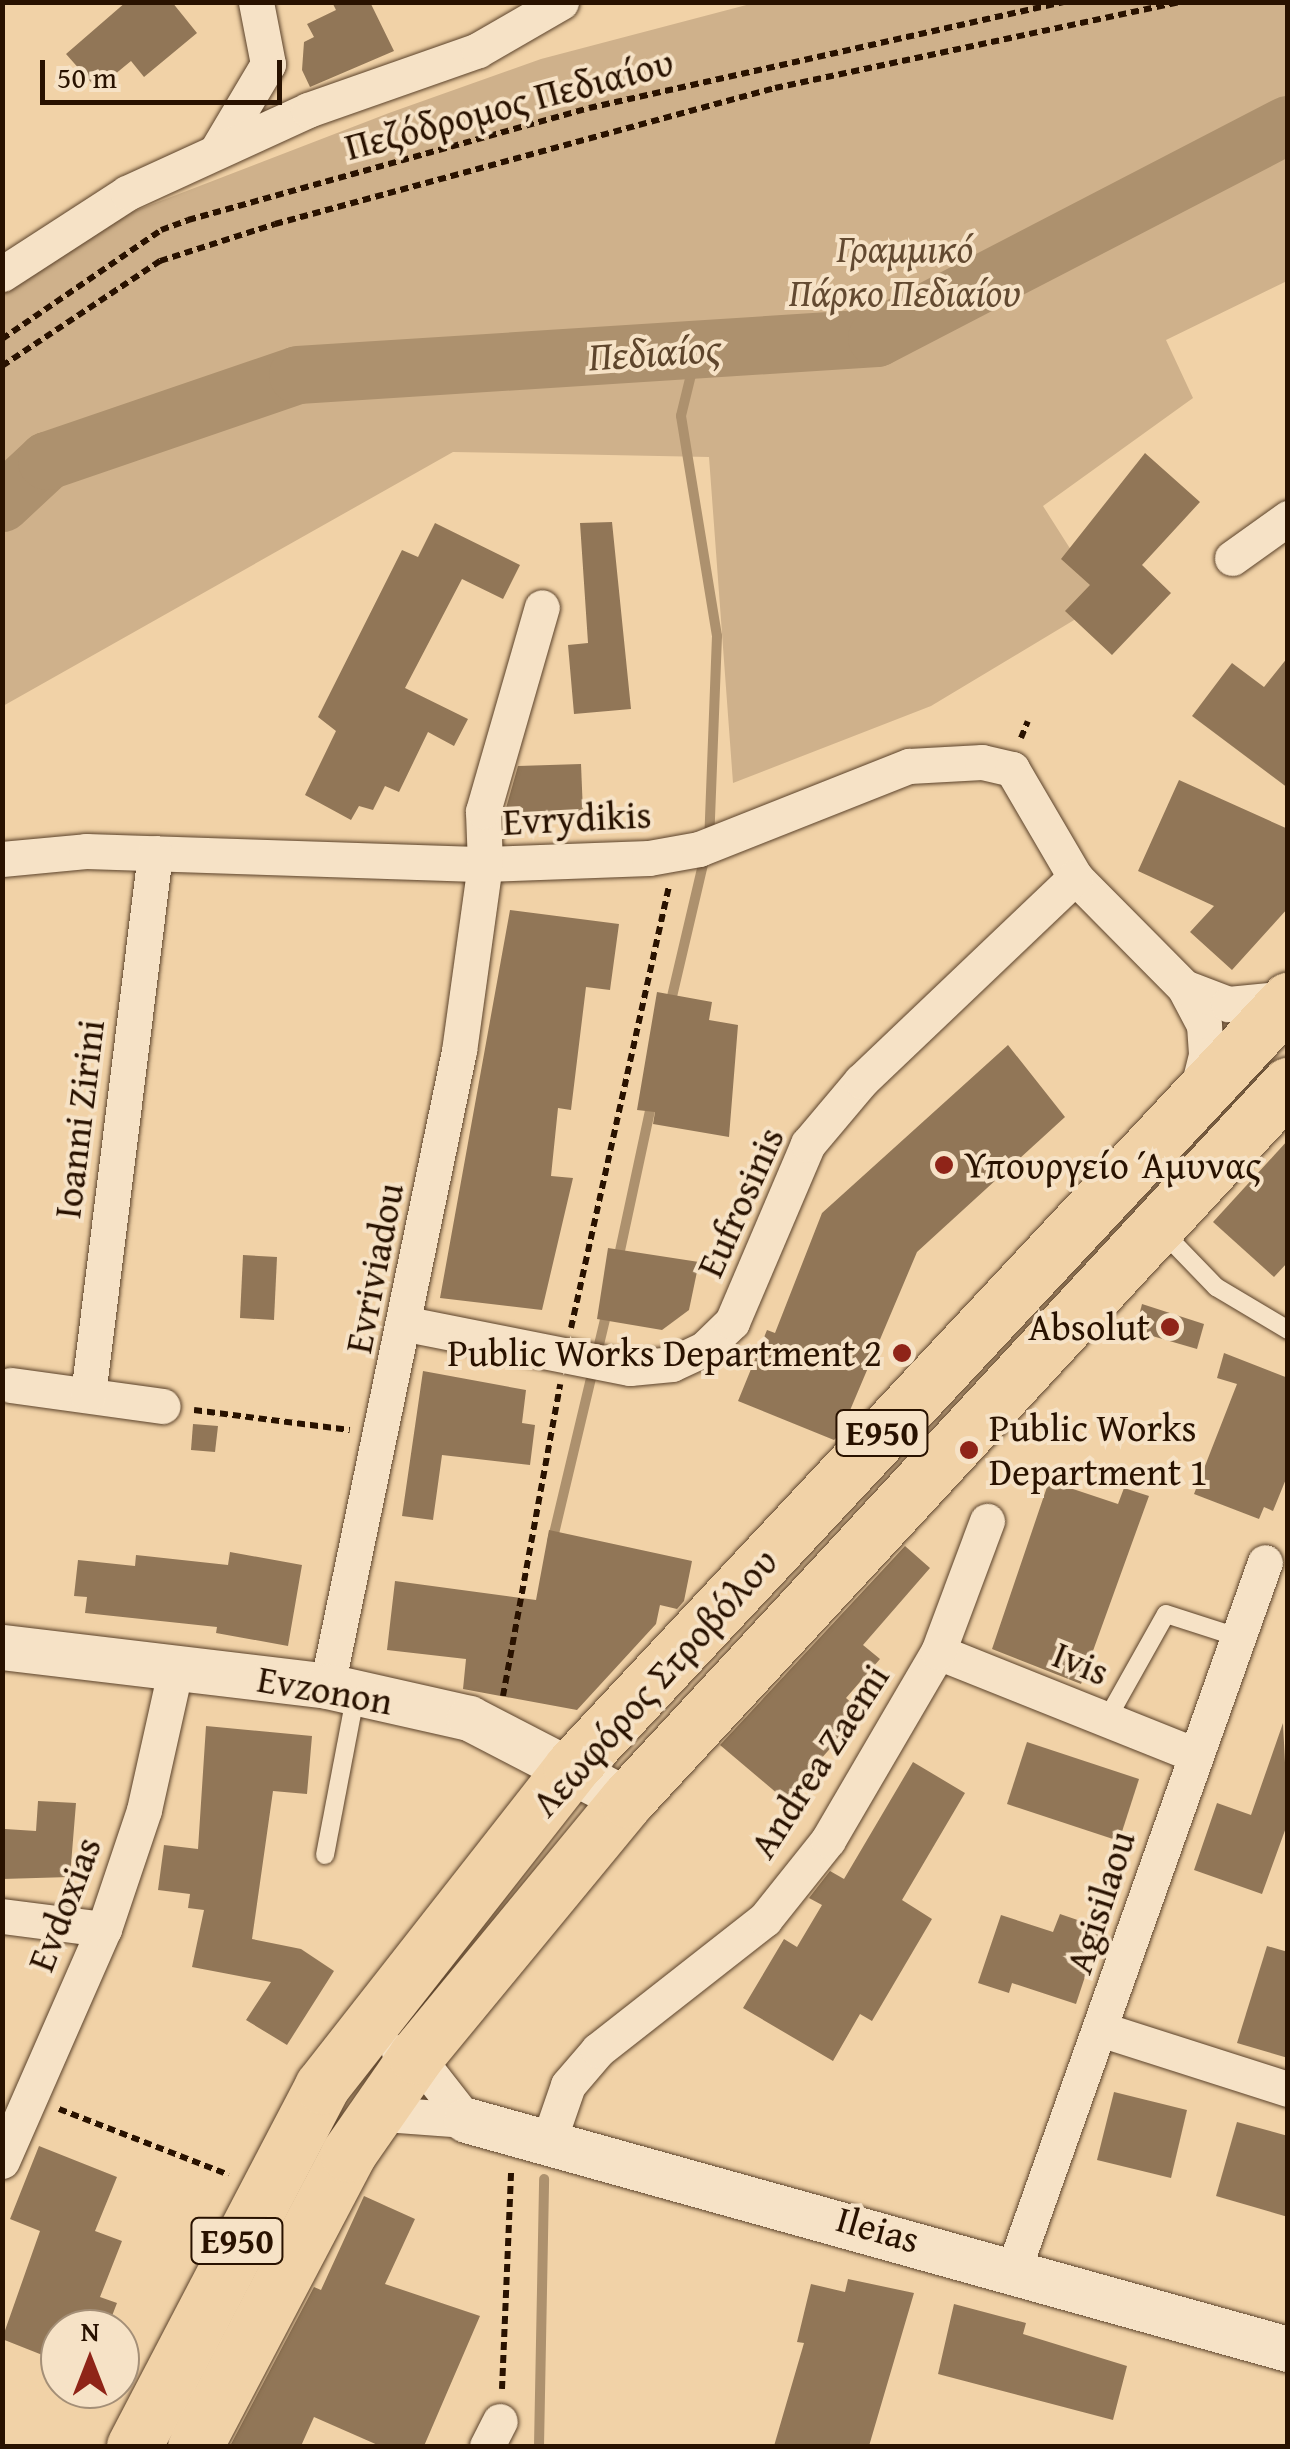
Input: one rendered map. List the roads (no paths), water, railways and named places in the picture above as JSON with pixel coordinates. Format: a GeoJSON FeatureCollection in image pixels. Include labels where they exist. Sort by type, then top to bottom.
{"type":"FeatureCollection","features":[{"type":"Feature","properties":{"kind":"main road","name":"Λεωφόρος Στροβόλου"},"geometry":{"type":"LineString","coordinates":[[134,2446],[264,2188],[352,2042],[571,1768],[1288,999]]}},
{"type":"Feature","properties":{"kind":"main road","name":"Λεωφόρος Στροβόλου"},"geometry":{"type":"LineString","coordinates":[[195,2446],[370,2113],[627,1800],[1288,1085]]}},
{"type":"Feature","properties":{"kind":"street"},"geometry":{"type":"LineString","coordinates":[[215,153],[268,64],[256,2]]}},
{"type":"Feature","properties":{"kind":"street"},"geometry":{"type":"LineString","coordinates":[[2,274],[127,193],[215,153],[478,50],[541,7]]}},
{"type":"Feature","properties":{"kind":"street"},"geometry":{"type":"LineString","coordinates":[[1232,558],[1288,518]]}},
{"type":"Feature","properties":{"kind":"street","name":"Evriviadou"},"geometry":{"type":"LineString","coordinates":[[342,1689],[382,1434],[407,1324],[485,864],[483,812],[542,607]]}},
{"type":"Feature","properties":{"kind":"street","name":"Evrydikis"},"geometry":{"type":"LineString","coordinates":[[2,859],[154,853],[485,864],[702,847],[909,766],[960,758],[1012,769],[1074,877],[1184,986]]}},
{"type":"Feature","properties":{"kind":"street","name":"Ioanni Zirini"},"geometry":{"type":"LineString","coordinates":[[88,1395],[154,853]]}},
{"type":"Feature","properties":{"kind":"street","name":"Eufrosinis"},"geometry":{"type":"LineString","coordinates":[[407,1324],[565,1356],[650,1368],[690,1358],[720,1336],[808,1144],[861,1081],[1074,877]]}},
{"type":"Feature","properties":{"kind":"street"},"geometry":{"type":"LineString","coordinates":[[1184,986],[1228,1004],[1288,999]]}},
{"type":"Feature","properties":{"kind":"street"},"geometry":{"type":"LineString","coordinates":[[1184,986],[1204,1025],[1206,1054],[1194,1099]]}},
{"type":"Feature","properties":{"kind":"street"},"geometry":{"type":"LineString","coordinates":[[11,1385],[162,1406]]}},
{"type":"Feature","properties":{"kind":"street","name":"Andrea Zaemi"},"geometry":{"type":"LineString","coordinates":[[550,2138],[568,2085],[598,2050],[724,1955],[796,1880],[938,1652],[988,1521]]}},
{"type":"Feature","properties":{"kind":"street","name":"Agisilaou"},"geometry":{"type":"LineString","coordinates":[[1014,2268],[1103,2030],[1193,1754],[1265,1562]]}},
{"type":"Feature","properties":{"kind":"street","name":"Evzonon"},"geometry":{"type":"LineString","coordinates":[[2,1647],[342,1689],[497,1731],[627,1800]]}},
{"type":"Feature","properties":{"kind":"street","name":"Ivis"},"geometry":{"type":"LineString","coordinates":[[938,1652],[1193,1754]]}},
{"type":"Feature","properties":{"kind":"street","name":"Evdoxias"},"geometry":{"type":"LineString","coordinates":[[2,2161],[104,1929],[144,1810],[176,1668]]}},
{"type":"Feature","properties":{"kind":"street"},"geometry":{"type":"LineString","coordinates":[[2,1916],[104,1929]]}},
{"type":"Feature","properties":{"kind":"street"},"geometry":{"type":"LineString","coordinates":[[1103,2030],[1288,2089]]}},
{"type":"Feature","properties":{"kind":"street"},"geometry":{"type":"LineString","coordinates":[[352,2042],[416,2056],[466,2120]]}},
{"type":"Feature","properties":{"kind":"street","name":"Ileias"},"geometry":{"type":"LineString","coordinates":[[370,2113],[466,2120],[550,2138],[1288,2349]]}},
{"type":"Feature","properties":{"kind":"lane"},"geometry":{"type":"LineString","coordinates":[[1158,1227],[1216,1288],[1288,1330]]}},
{"type":"Feature","properties":{"kind":"lane"},"geometry":{"type":"LineString","coordinates":[[1107,1719],[1166,1614],[1237,1637]]}},
{"type":"Feature","properties":{"kind":"lane"},"geometry":{"type":"LineString","coordinates":[[325,1855],[342,1689]]}},
{"type":"Feature","properties":{"kind":"waterway","name":"Πεδιαίος"},"geometry":{"type":"LineString","coordinates":[[2,503],[47,461],[298,375],[877,338],[1288,125]]}},
{"type":"Feature","properties":{"kind":"waterway"},"geometry":{"type":"LineString","coordinates":[[698,346],[681,416],[717,636],[709,840]]}},
{"type":"Feature","properties":{"kind":"waterway"},"geometry":{"type":"LineString","coordinates":[[670,1005],[705,856]]}},
{"type":"Feature","properties":{"kind":"waterway"},"geometry":{"type":"LineString","coordinates":[[618,1260],[652,1101]]}},
{"type":"Feature","properties":{"kind":"waterway"},"geometry":{"type":"LineString","coordinates":[[552,1542],[607,1311]]}},
{"type":"Feature","properties":{"kind":"waterway"},"geometry":{"type":"LineString","coordinates":[[539,2446],[544,2179]]}},
{"type":"Feature","properties":{"kind":"place","name":"Υπουργείο Άμυνας"},"geometry":{"type":"Point","coordinates":[944,1165]}},
{"type":"Feature","properties":{"kind":"place","name":"Absolut"},"geometry":{"type":"Point","coordinates":[1170,1327]}},
{"type":"Feature","properties":{"kind":"place","name":"Public Works Department 2"},"geometry":{"type":"Point","coordinates":[902,1353]}},
{"type":"Feature","properties":{"kind":"place","name":"Public Works Department 1"},"geometry":{"type":"Point","coordinates":[969,1450]}},
{"type":"Feature","properties":{"kind":"park label","name":"Γραμμικό Πάρκο Πεδιαίου"},"geometry":{"type":"Point","coordinates":[905,271]}}]}
